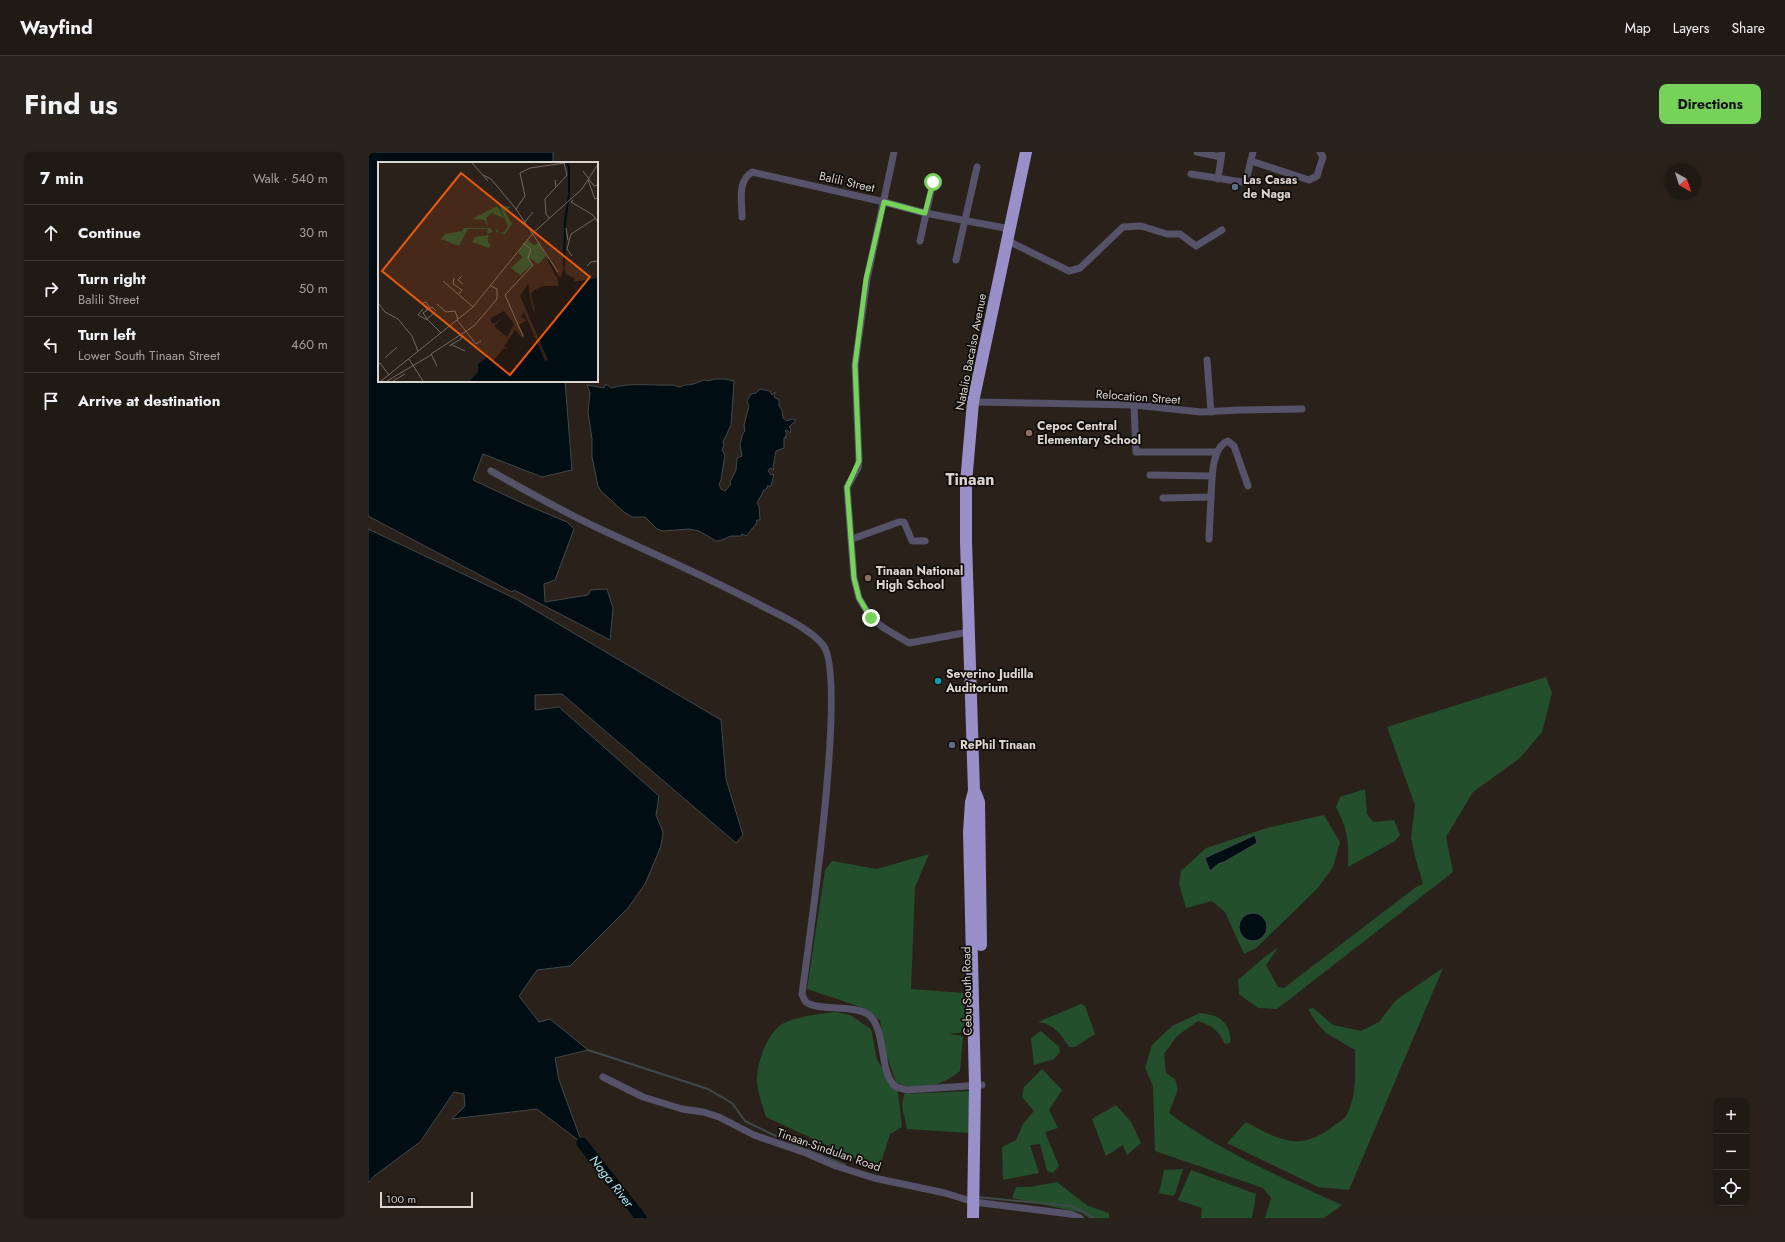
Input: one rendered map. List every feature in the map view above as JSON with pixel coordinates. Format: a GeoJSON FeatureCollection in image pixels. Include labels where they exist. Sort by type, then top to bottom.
{"type":"FeatureCollection","features":[{"type":"Feature","properties":{"kind":"highway","name":"Natalio Bacalso Avenue"},"geometry":{"type":"LineString","coordinates":[[969,632],[966,483],[973,402],[1026,152]]}},
{"type":"Feature","properties":{"kind":"highway","name":"Cebu South Road"},"geometry":{"type":"LineString","coordinates":[[969,632],[974,791],[979,802],[979,1085],[982,1128],[972,1218]]}},
{"type":"Feature","properties":{"kind":"street"},"geometry":{"type":"LineString","coordinates":[[1197,152],[1221,155],[1218,179]]}},
{"type":"Feature","properties":{"kind":"street"},"geometry":{"type":"LineString","coordinates":[[1191,174],[1237,182],[1246,181],[1253,152]]}},
{"type":"Feature","properties":{"kind":"street"},"geometry":{"type":"LineString","coordinates":[[1251,161],[1309,180],[1317,176],[1323,157],[1320,152]]}},
{"type":"Feature","properties":{"kind":"street"},"geometry":{"type":"LineString","coordinates":[[893,153],[884,202],[866,279],[855,365],[859,461],[847,487],[854,578],[859,598],[871,618],[884,628],[909,643],[969,632]]}},
{"type":"Feature","properties":{"kind":"street"},"geometry":{"type":"LineString","coordinates":[[956,260],[977,167]]}},
{"type":"Feature","properties":{"kind":"street","name":"Balili Street"},"geometry":{"type":"LineString","coordinates":[[742,217],[742,185],[745,177],[752,172],[884,202],[925,213],[965,220],[1009,235],[1069,271],[1080,268],[1123,227],[1141,226],[1167,234],[1180,234],[1196,246],[1222,230]]}},
{"type":"Feature","properties":{"kind":"street"},"geometry":{"type":"LineString","coordinates":[[920,241],[933,182]]}},
{"type":"Feature","properties":{"kind":"street"},"geometry":{"type":"LineString","coordinates":[[1207,360],[1211,412]]}},
{"type":"Feature","properties":{"kind":"street","name":"Relocation Street"},"geometry":{"type":"LineString","coordinates":[[973,402],[1134,405],[1211,412],[1302,409]]}},
{"type":"Feature","properties":{"kind":"street"},"geometry":{"type":"LineString","coordinates":[[1134,405],[1136,452],[1216,452]]}},
{"type":"Feature","properties":{"kind":"street"},"geometry":{"type":"LineString","coordinates":[[1210,539],[1212,476],[1216,452],[1222,443],[1228,441],[1234,446],[1248,486]]}},
{"type":"Feature","properties":{"kind":"street"},"geometry":{"type":"LineString","coordinates":[[490,471],[561,510],[726,586],[799,626],[824,646],[830,661],[832,701],[822,836],[802,994],[806,1002],[814,1006],[845,1008],[868,1015],[876,1023],[889,1078],[896,1086],[907,1090],[979,1085]]}},
{"type":"Feature","properties":{"kind":"street"},"geometry":{"type":"LineString","coordinates":[[1150,475],[1212,476]]}},
{"type":"Feature","properties":{"kind":"street"},"geometry":{"type":"LineString","coordinates":[[1163,498],[1211,497]]}},
{"type":"Feature","properties":{"kind":"street"},"geometry":{"type":"LineString","coordinates":[[852,539],[899,522],[904,522],[912,541],[925,542]]}},
{"type":"Feature","properties":{"kind":"street","name":"Tinaan-Sindulan Road"},"geometry":{"type":"LineString","coordinates":[[603,1077],[643,1097],[682,1109],[703,1112],[719,1117],[745,1131],[806,1153],[836,1166],[874,1178],[945,1193],[975,1196],[1070,1214],[1080,1218]]}},
{"type":"Feature","properties":{"kind":"green space"},"geometry":{"type":"Polygon","coordinates":[[[1546,677],[1552,693],[1542,732],[1520,758],[1473,792],[1446,837],[1453,872],[1277,1009],[1258,1008],[1239,994],[1238,980],[1267,955],[1278,948],[1266,965],[1278,987],[1284,988],[1416,887],[1423,884],[1411,838],[1415,805],[1387,727],[1546,677]]]}},
{"type":"Feature","properties":{"kind":"green space"},"geometry":{"type":"Polygon","coordinates":[[[1365,789],[1367,814],[1373,822],[1394,820],[1400,835],[1395,841],[1348,867],[1347,836],[1343,822],[1336,807],[1340,797],[1365,789]]]}},
{"type":"Feature","properties":{"kind":"green space"},"geometry":{"type":"Polygon","coordinates":[[[1324,815],[1340,842],[1333,867],[1317,889],[1256,948],[1244,954],[1225,912],[1212,901],[1186,908],[1179,884],[1181,871],[1206,848],[1267,828],[1324,815]]]}},
{"type":"Feature","properties":{"kind":"green space"},"geometry":{"type":"Polygon","coordinates":[[[929,854],[915,887],[911,989],[964,993],[965,1032],[949,1034],[963,1036],[960,1071],[938,1084],[910,1087],[896,1082],[886,1054],[880,1020],[858,1006],[807,989],[825,870],[832,861],[877,869],[929,854]]]}},
{"type":"Feature","properties":{"kind":"green space"},"geometry":{"type":"Polygon","coordinates":[[[1443,968],[1349,1190],[1318,1187],[1227,1143],[1246,1122],[1278,1138],[1298,1141],[1309,1140],[1342,1120],[1346,1116],[1350,1107],[1354,1091],[1355,1050],[1326,1033],[1316,1022],[1308,1009],[1313,1008],[1333,1025],[1361,1031],[1379,1022],[1396,1000],[1443,968]]]}},
{"type":"Feature","properties":{"kind":"green space"},"geometry":{"type":"Polygon","coordinates":[[[1081,1004],[1085,1006],[1095,1034],[1075,1047],[1069,1047],[1053,1027],[1038,1022],[1081,1004]]]}},
{"type":"Feature","properties":{"kind":"green space"},"geometry":{"type":"Polygon","coordinates":[[[835,1012],[850,1015],[871,1029],[877,1060],[898,1092],[902,1127],[890,1134],[880,1166],[863,1162],[766,1117],[758,1091],[757,1076],[762,1053],[773,1032],[783,1024],[805,1016],[835,1012]]]}},
{"type":"Feature","properties":{"kind":"green space"},"geometry":{"type":"Polygon","coordinates":[[[1200,1013],[1215,1016],[1222,1020],[1230,1032],[1230,1043],[1225,1044],[1220,1035],[1214,1029],[1207,1024],[1198,1021],[1177,1036],[1164,1054],[1166,1073],[1175,1079],[1178,1089],[1169,1113],[1209,1140],[1253,1164],[1342,1205],[1324,1218],[1265,1218],[1271,1198],[1263,1188],[1155,1151],[1153,1086],[1145,1068],[1152,1045],[1172,1026],[1200,1013]]]}},
{"type":"Feature","properties":{"kind":"green space"},"geometry":{"type":"Polygon","coordinates":[[[1041,1031],[1059,1047],[1060,1052],[1054,1059],[1034,1065],[1031,1038],[1041,1031]]]}},
{"type":"Feature","properties":{"kind":"green space"},"geometry":{"type":"Polygon","coordinates":[[[1042,1069],[1062,1090],[1049,1110],[1058,1128],[1045,1132],[1059,1166],[1053,1173],[1047,1171],[1040,1144],[1030,1145],[1039,1173],[1003,1180],[1002,1147],[1016,1140],[1023,1124],[1034,1111],[1022,1097],[1024,1087],[1042,1069]]]}},
{"type":"Feature","properties":{"kind":"green space"},"geometry":{"type":"Polygon","coordinates":[[[970,1091],[970,1133],[907,1129],[902,1106],[904,1094],[970,1091]]]}},
{"type":"Feature","properties":{"kind":"green space"},"geometry":{"type":"Polygon","coordinates":[[[1116,1105],[1131,1122],[1141,1143],[1127,1155],[1123,1145],[1106,1156],[1092,1119],[1116,1105]]]}},
{"type":"Feature","properties":{"kind":"green space"},"geometry":{"type":"Polygon","coordinates":[[[1183,1169],[1175,1194],[1172,1196],[1159,1193],[1164,1170],[1183,1169]]]}},
{"type":"Feature","properties":{"kind":"green space"},"geometry":{"type":"Polygon","coordinates":[[[1191,1170],[1256,1194],[1252,1218],[1201,1218],[1202,1208],[1178,1200],[1191,1170]]]}},
{"type":"Feature","properties":{"kind":"green space"},"geometry":{"type":"Polygon","coordinates":[[[1057,1182],[1088,1206],[1109,1213],[1109,1218],[1089,1218],[1082,1213],[1012,1198],[1016,1187],[1030,1187],[1057,1182]]]}},
{"type":"Feature","properties":{"kind":"shaded area"},"geometry":{"type":"Polygon","coordinates":[[[368,152],[553,152],[553,162],[378,162],[378,382],[565,382],[572,470],[542,477],[483,454],[473,480],[567,522],[574,529],[555,580],[544,584],[545,602],[588,595],[591,590],[607,589],[613,608],[610,640],[514,590],[512,592],[368,516],[368,152]]]}},
{"type":"Feature","properties":{"kind":"shaded area"},"geometry":{"type":"Polygon","coordinates":[[[714,379],[734,381],[731,425],[723,442],[724,445],[722,450],[725,455],[719,484],[721,489],[725,491],[731,484],[730,482],[736,470],[737,458],[742,456],[740,444],[745,431],[744,425],[749,406],[747,401],[751,394],[756,393],[760,389],[770,391],[772,395],[775,392],[774,397],[779,400],[779,406],[782,410],[783,418],[787,421],[792,419],[796,420],[789,427],[791,429],[790,433],[787,430],[785,431],[787,434],[785,436],[787,437],[784,438],[784,448],[776,451],[773,467],[774,470],[770,468],[768,471],[771,475],[774,474],[771,486],[767,486],[757,503],[759,506],[760,520],[757,520],[756,524],[746,536],[742,534],[741,536],[731,536],[716,541],[699,531],[689,529],[663,531],[657,529],[645,517],[632,517],[624,512],[601,491],[598,486],[592,457],[592,439],[588,412],[590,393],[587,385],[604,388],[606,384],[611,388],[634,385],[672,385],[680,387],[695,384],[703,380],[708,381],[714,379]]]}},
{"type":"Feature","properties":{"kind":"shaded area"},"geometry":{"type":"Polygon","coordinates":[[[368,529],[516,599],[721,720],[726,779],[743,835],[736,843],[562,694],[535,695],[535,710],[559,707],[659,796],[656,815],[663,832],[661,846],[645,884],[628,908],[570,966],[537,970],[519,996],[539,1022],[550,1019],[588,1050],[555,1058],[559,1080],[582,1143],[537,1109],[452,1119],[465,1106],[464,1094],[454,1092],[420,1142],[374,1176],[368,1183],[368,529]]]}},
{"type":"Feature","properties":{"kind":"shaded area"},"geometry":{"type":"Polygon","coordinates":[[[1255,835],[1257,843],[1218,864],[1210,871],[1205,858],[1255,835]]]}},
{"type":"Feature","properties":{"kind":"shaded area"},"geometry":{"type":"Polygon","coordinates":[[[1253,913],[1263,917],[1267,927],[1263,937],[1253,941],[1243,937],[1239,927],[1243,917],[1253,913]]]}},
{"type":"Feature","properties":{"kind":"waterway"},"geometry":{"type":"LineString","coordinates":[[588,1050],[708,1089],[732,1103],[745,1121],[784,1140],[845,1165]]}},
{"type":"Feature","properties":{"kind":"waterway","name":"Naga River"},"geometry":{"type":"LineString","coordinates":[[582,1143],[641,1218]]}},
{"type":"Feature","properties":{"kind":"waterway"},"geometry":{"type":"LineString","coordinates":[[977,1197],[1072,1206],[1094,1218]]}},
{"type":"Feature","properties":{"kind":"place","name":"Las Casas de Naga"},"geometry":{"type":"Point","coordinates":[1235,187]}},
{"type":"Feature","properties":{"kind":"place","name":"Cepoc Central Elementary School"},"geometry":{"type":"Point","coordinates":[1029,433]}},
{"type":"Feature","properties":{"kind":"place","name":"Tinaan National High School"},"geometry":{"type":"Point","coordinates":[868,578]}},
{"type":"Feature","properties":{"kind":"place","name":"Severino Judilla Auditorium"},"geometry":{"type":"Point","coordinates":[938,681]}},
{"type":"Feature","properties":{"kind":"place","name":"RePhil Tinaan"},"geometry":{"type":"Point","coordinates":[952,745]}},
{"type":"Feature","properties":{"kind":"district","name":"Tinaan"},"geometry":{"type":"Point","coordinates":[970,479]}},
{"type":"Feature","properties":{"kind":"route"},"geometry":{"type":"LineString","coordinates":[[871,618],[863,608],[854,578],[847,487],[858,468],[859,461],[855,365],[866,279],[884,202],[925,213],[933,182]]}}]}
